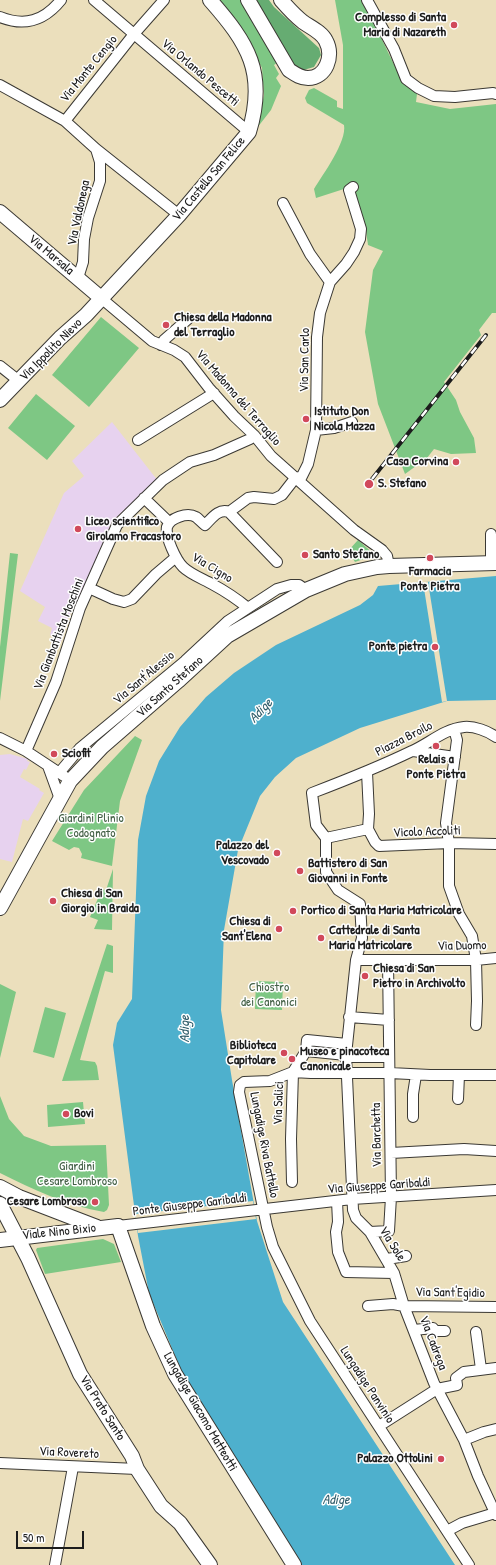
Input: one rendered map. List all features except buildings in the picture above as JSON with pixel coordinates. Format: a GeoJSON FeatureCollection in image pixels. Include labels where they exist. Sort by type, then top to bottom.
{"type":"FeatureCollection","features":[{"type":"Feature","properties":{"kind":"street"},"geometry":{"type":"LineString","coordinates":[[0,17],[12,21],[36,21],[55,8],[61,0]]}},
{"type":"Feature","properties":{"kind":"street","name":"Via Orlando Pescetti"},"geometry":{"type":"LineString","coordinates":[[94,0],[249,132]]}},
{"type":"Feature","properties":{"kind":"street"},"geometry":{"type":"LineString","coordinates":[[134,34],[164,0]]}},
{"type":"Feature","properties":{"kind":"street","name":"Via Castello San Felice"},"geometry":{"type":"LineString","coordinates":[[101,298],[179,215],[249,132],[254,116],[257,94],[254,69],[243,42],[229,22],[210,0]]}},
{"type":"Feature","properties":{"kind":"street"},"geometry":{"type":"LineString","coordinates":[[248,0],[289,70],[297,76],[308,78],[317,76],[328,63],[329,50],[326,40],[316,30],[292,13],[281,0]]}},
{"type":"Feature","properties":{"kind":"street"},"geometry":{"type":"LineString","coordinates":[[367,0],[394,49],[406,79],[418,88],[434,96],[455,97],[493,93],[496,94]]}},
{"type":"Feature","properties":{"kind":"street","name":"Via Monte Cengio"},"geometry":{"type":"LineString","coordinates":[[65,121],[134,34]]}},
{"type":"Feature","properties":{"kind":"street"},"geometry":{"type":"LineString","coordinates":[[0,85],[65,121],[96,150],[179,215]]}},
{"type":"Feature","properties":{"kind":"street","name":"Via Valdonega"},"geometry":{"type":"LineString","coordinates":[[78,278],[83,262],[84,239],[88,218],[100,181],[100,162],[96,150]]}},
{"type":"Feature","properties":{"kind":"street","name":"Via San Carlo"},"geometry":{"type":"LineString","coordinates":[[229,512],[248,498],[254,497],[274,499],[282,495],[298,479],[308,464],[316,430],[317,337],[320,313],[330,282],[346,264],[360,239],[361,229],[349,190],[353,187]]}},
{"type":"Feature","properties":{"kind":"street"},"geometry":{"type":"LineString","coordinates":[[283,203],[310,254],[330,282]]}},
{"type":"Feature","properties":{"kind":"street","name":"Via Marsala"},"geometry":{"type":"LineString","coordinates":[[0,212],[101,298]]}},
{"type":"Feature","properties":{"kind":"street","name":"Via Madonna del Terraglio"},"geometry":{"type":"LineString","coordinates":[[101,298],[116,312],[152,340],[160,345],[174,350],[188,360],[214,393],[234,416],[254,435],[271,456],[354,530],[382,550],[387,556],[389,566]]}},
{"type":"Feature","properties":{"kind":"street","name":"Via Ippolito Nievo"},"geometry":{"type":"LineString","coordinates":[[0,400],[101,298]]}},
{"type":"Feature","properties":{"kind":"street"},"geometry":{"type":"LineString","coordinates":[[160,345],[188,320]]}},
{"type":"Feature","properties":{"kind":"street"},"geometry":{"type":"LineString","coordinates":[[0,366],[19,381]]}},
{"type":"Feature","properties":{"kind":"street"},"geometry":{"type":"LineString","coordinates":[[138,440],[214,393]]}},
{"type":"Feature","properties":{"kind":"street"},"geometry":{"type":"LineString","coordinates":[[316,430],[334,428],[352,422]]}},
{"type":"Feature","properties":{"kind":"street","name":"Via Gianbattista Moschini"},"geometry":{"type":"LineString","coordinates":[[26,751],[56,682],[72,629],[117,525],[163,480],[190,462],[214,455],[250,439],[254,435]]}},
{"type":"Feature","properties":{"kind":"street"},"geometry":{"type":"LineString","coordinates":[[144,498],[169,522],[186,516],[196,517],[205,525],[220,511],[224,510],[229,512],[277,562]]}},
{"type":"Feature","properties":{"kind":"street","name":"Via Cigno"},"geometry":{"type":"LineString","coordinates":[[169,522],[166,532],[176,557],[182,567],[231,594],[248,608]]}},
{"type":"Feature","properties":{"kind":"street"},"geometry":{"type":"LineString","coordinates":[[491,534],[493,563]]}},
{"type":"Feature","properties":{"kind":"street"},"geometry":{"type":"LineString","coordinates":[[89,588],[113,599],[124,602],[132,599],[156,574],[176,557]]}},
{"type":"Feature","properties":{"kind":"street","name":"Via Santo Stefano"},"geometry":{"type":"LineString","coordinates":[[0,908],[70,782],[102,747],[227,636],[306,590],[345,574],[389,566],[493,563]]}},
{"type":"Feature","properties":{"kind":"street","name":"Via Sant'Alessio"},"geometry":{"type":"LineString","coordinates":[[59,773],[80,748],[185,661],[228,621],[276,589],[291,585],[299,585],[306,590]]}},
{"type":"Feature","properties":{"kind":"street","name":"Piazza Broilo"},"geometry":{"type":"LineString","coordinates":[[326,838],[316,825],[312,793],[367,772],[413,751],[436,736],[454,729],[466,726],[489,732],[496,737]]}},
{"type":"Feature","properties":{"kind":"street"},"geometry":{"type":"LineString","coordinates":[[454,729],[457,740],[446,824],[449,843],[449,886],[459,914],[472,936],[476,960],[476,1025]]}},
{"type":"Feature","properties":{"kind":"street"},"geometry":{"type":"LineString","coordinates":[[1,738],[47,764],[70,782]]}},
{"type":"Feature","properties":{"kind":"street"},"geometry":{"type":"LineString","coordinates":[[413,751],[455,757]]}},
{"type":"Feature","properties":{"kind":"street"},"geometry":{"type":"LineString","coordinates":[[47,764],[60,799]]}},
{"type":"Feature","properties":{"kind":"street"},"geometry":{"type":"LineString","coordinates":[[326,838],[368,829],[369,814],[367,772]]}},
{"type":"Feature","properties":{"kind":"street","name":"Vicolo Accoliti"},"geometry":{"type":"LineString","coordinates":[[368,829],[379,846],[449,843],[496,844]]}},
{"type":"Feature","properties":{"kind":"street","name":"Via Sole"},"geometry":{"type":"LineString","coordinates":[[326,838],[326,872],[338,890],[360,904],[362,938],[356,960],[346,1056],[353,1210],[356,1218],[370,1232],[394,1273],[404,1306]]}},
{"type":"Feature","properties":{"kind":"street","name":"Via Duomo"},"geometry":{"type":"LineString","coordinates":[[356,960],[476,960],[496,958]]}},
{"type":"Feature","properties":{"kind":"street","name":"Via Barchetta"},"geometry":{"type":"LineString","coordinates":[[370,1232],[389,1231],[391,1153],[390,1073],[388,1057],[388,960]]}},
{"type":"Feature","properties":{"kind":"street"},"geometry":{"type":"LineString","coordinates":[[349,1017],[389,1020]]}},
{"type":"Feature","properties":{"kind":"street"},"geometry":{"type":"LineString","coordinates":[[292,1072],[306,1051],[307,1040],[347,1044]]}},
{"type":"Feature","properties":{"kind":"street"},"geometry":{"type":"LineString","coordinates":[[306,1051],[346,1056],[388,1057]]}},
{"type":"Feature","properties":{"kind":"street"},"geometry":{"type":"LineString","coordinates":[[292,1072],[496,1075]]}},
{"type":"Feature","properties":{"kind":"street","name":"Lungadige Riva Battello"},"geometry":{"type":"LineString","coordinates":[[260,1210],[258,1190],[241,1099],[240,1085],[244,1082],[270,1081],[292,1072]]}},
{"type":"Feature","properties":{"kind":"street","name":"Via Salici"},"geometry":{"type":"LineString","coordinates":[[292,1072],[292,1182]]}},
{"type":"Feature","properties":{"kind":"street"},"geometry":{"type":"LineString","coordinates":[[413,1117],[413,1094],[416,1074]]}},
{"type":"Feature","properties":{"kind":"street"},"geometry":{"type":"LineString","coordinates":[[458,1099],[459,1075]]}},
{"type":"Feature","properties":{"kind":"street"},"geometry":{"type":"LineString","coordinates":[[391,1153],[464,1150],[496,1151]]}},
{"type":"Feature","properties":{"kind":"street"},"geometry":{"type":"LineString","coordinates":[[0,1187],[19,1197],[99,1228]]}},
{"type":"Feature","properties":{"kind":"street","name":"Via Giuseppe Garibaldi"},"geometry":{"type":"LineString","coordinates":[[260,1210],[352,1199],[496,1190]]}},
{"type":"Feature","properties":{"kind":"street"},"geometry":{"type":"LineString","coordinates":[[338,1201],[338,1222],[336,1232],[338,1252],[346,1272],[394,1273]]}},
{"type":"Feature","properties":{"kind":"street","name":"Via Prato Santo"},"geometry":{"type":"LineString","coordinates":[[0,1204],[7,1215],[50,1303],[80,1374],[132,1456],[137,1469],[161,1506],[180,1523],[210,1565]]}},
{"type":"Feature","properties":{"kind":"street","name":"Ponte Giuseppe Garibaldi"},"geometry":{"type":"LineString","coordinates":[[118,1226],[260,1210]]}},
{"type":"Feature","properties":{"kind":"street","name":"Lungadige Panvinio"},"geometry":{"type":"LineString","coordinates":[[260,1210],[273,1247],[310,1321],[469,1565]]}},
{"type":"Feature","properties":{"kind":"street"},"geometry":{"type":"LineString","coordinates":[[58,1233],[66,1225],[65,1217],[62,1214]]}},
{"type":"Feature","properties":{"kind":"street","name":"Viale Nino Bixio"},"geometry":{"type":"LineString","coordinates":[[0,1240],[118,1226]]}},
{"type":"Feature","properties":{"kind":"street","name":"Lungadige Giacomo Matteotti"},"geometry":{"type":"LineString","coordinates":[[118,1226],[153,1326],[175,1374],[294,1565]]}},
{"type":"Feature","properties":{"kind":"street"},"geometry":{"type":"LineString","coordinates":[[386,1259],[406,1256]]}},
{"type":"Feature","properties":{"kind":"street","name":"Via Sant'Egidio"},"geometry":{"type":"LineString","coordinates":[[368,1306],[393,1304],[404,1306],[496,1306]]}},
{"type":"Feature","properties":{"kind":"street","name":"Via Cadrega"},"geometry":{"type":"LineString","coordinates":[[404,1306],[437,1389],[464,1440],[495,1514]]}},
{"type":"Feature","properties":{"kind":"street"},"geometry":{"type":"LineString","coordinates":[[414,1330],[433,1328],[435,1331],[445,1331]]}},
{"type":"Feature","properties":{"kind":"street"},"geometry":{"type":"LineString","coordinates":[[476,1332],[481,1369]]}},
{"type":"Feature","properties":{"kind":"street"},"geometry":{"type":"LineString","coordinates":[[379,1426],[437,1389],[457,1385],[456,1378],[464,1372],[496,1368]]}},
{"type":"Feature","properties":{"kind":"street"},"geometry":{"type":"LineString","coordinates":[[464,1440],[496,1429]]}},
{"type":"Feature","properties":{"kind":"street","name":"Via Rovereto"},"geometry":{"type":"LineString","coordinates":[[0,1463],[137,1469]]}},
{"type":"Feature","properties":{"kind":"street"},"geometry":{"type":"LineString","coordinates":[[55,1565],[73,1467]]}},
{"type":"Feature","properties":{"kind":"street"},"geometry":{"type":"LineString","coordinates":[[447,1531],[462,1523],[495,1514]]}},
{"type":"Feature","properties":{"kind":"shaded area","name":"Liceo scientifico Girolamo Fracastoro"},"geometry":{"type":"Polygon","coordinates":[[[112,422],[158,481],[112,521],[83,591],[68,618],[61,642],[50,635],[52,628],[38,621],[45,607],[20,591],[64,493],[84,476],[72,461],[112,422]]]}},
{"type":"Feature","properties":{"kind":"shaded area"},"geometry":{"type":"Polygon","coordinates":[[[10,754],[28,759],[27,761],[30,762],[20,777],[44,793],[28,821],[23,819],[12,862],[0,859],[0,755],[10,754]]]}},
{"type":"Feature","properties":{"kind":"green space"},"geometry":{"type":"Polygon","coordinates":[[[217,0],[243,0],[278,62],[274,65],[279,74],[276,78],[281,86],[271,110],[257,128],[264,95],[262,68],[236,19],[217,0]]]}},
{"type":"Feature","properties":{"kind":"green space"},"geometry":{"type":"Polygon","coordinates":[[[251,0],[269,0],[274,7],[319,48],[321,55],[314,67],[300,71],[286,59],[251,0]]]}},
{"type":"Feature","properties":{"kind":"green space"},"geometry":{"type":"Polygon","coordinates":[[[335,0],[363,0],[399,75],[417,94],[416,102],[450,109],[496,104],[496,313],[492,313],[479,330],[481,335],[444,382],[456,400],[460,412],[474,438],[476,453],[451,454],[434,449],[427,458],[405,474],[378,404],[365,332],[373,270],[383,251],[368,245],[365,224],[347,188],[316,198],[314,189],[334,158],[344,132],[344,125],[307,103],[305,98],[309,90],[314,88],[337,101],[337,107],[343,109],[343,45],[335,0]]]}},
{"type":"Feature","properties":{"kind":"green space"},"geometry":{"type":"Polygon","coordinates":[[[101,317],[139,348],[89,407],[52,375],[101,317]]]}},
{"type":"Feature","properties":{"kind":"green space"},"geometry":{"type":"Polygon","coordinates":[[[36,394],[75,426],[47,460],[8,428],[36,394]]]}},
{"type":"Feature","properties":{"kind":"green space"},"geometry":{"type":"Polygon","coordinates":[[[358,540],[375,555],[355,562],[348,551],[358,540]]]}},
{"type":"Feature","properties":{"kind":"green space"},"geometry":{"type":"Polygon","coordinates":[[[10,553],[18,554],[0,701],[0,647],[10,553]]]}},
{"type":"Feature","properties":{"kind":"green space","name":"Giardini Plinio Codognato"},"geometry":{"type":"Polygon","coordinates":[[[135,736],[142,740],[120,801],[112,866],[81,858],[82,854],[79,848],[74,847],[69,850],[52,841],[84,790],[135,736]]]}},
{"type":"Feature","properties":{"kind":"green space"},"geometry":{"type":"Polygon","coordinates":[[[113,869],[112,930],[94,929],[98,920],[90,917],[102,889],[106,890],[113,869]]]}},
{"type":"Feature","properties":{"kind":"green space"},"geometry":{"type":"Polygon","coordinates":[[[107,944],[113,946],[113,973],[105,971],[80,1060],[95,1062],[99,1080],[62,1081],[107,944]]]}},
{"type":"Feature","properties":{"kind":"green space","name":"Chiostro dei Canonici"},"geometry":{"type":"Polygon","coordinates":[[[256,981],[283,982],[282,1010],[255,1009],[256,981]]]}},
{"type":"Feature","properties":{"kind":"green space"},"geometry":{"type":"Polygon","coordinates":[[[0,984],[16,992],[0,1058],[0,984]]]}},
{"type":"Feature","properties":{"kind":"green space"},"geometry":{"type":"Polygon","coordinates":[[[45,1007],[66,1013],[54,1058],[33,1052],[45,1007]]]}},
{"type":"Feature","properties":{"kind":"green space","name":"Giardini Cesare Lombroso"},"geometry":{"type":"Polygon","coordinates":[[[0,1096],[9,1119],[24,1136],[51,1146],[106,1145],[109,1205],[107,1210],[104,1212],[77,1206],[37,1191],[0,1173],[0,1096]]]}},
{"type":"Feature","properties":{"kind":"green space","name":"Bovi"},"geometry":{"type":"Polygon","coordinates":[[[83,1102],[85,1124],[48,1127],[47,1105],[83,1102]]]}},
{"type":"Feature","properties":{"kind":"green space"},"geometry":{"type":"Polygon","coordinates":[[[103,1239],[114,1244],[121,1262],[45,1274],[36,1250],[37,1248],[103,1239]]]}},
{"type":"Feature","properties":{"kind":"water","name":"Adige"},"geometry":{"type":"Polygon","coordinates":[[[496,576],[496,700],[447,701],[360,728],[296,758],[275,777],[260,796],[238,850],[224,930],[221,1010],[257,1221],[283,1302],[455,1565],[301,1565],[183,1375],[149,1293],[138,1236],[113,1045],[117,1023],[132,999],[138,840],[146,796],[159,761],[180,727],[206,697],[234,673],[276,645],[360,605],[373,595],[378,586],[496,576]]]}},
{"type":"Feature","properties":{"kind":"pier","name":"Ponte pietra"},"geometry":{"type":"Polygon","coordinates":[[[423,582],[428,582],[447,701],[442,702],[423,582]]]}},
{"type":"Feature","properties":{"kind":"pier"},"geometry":{"type":"Polygon","coordinates":[[[253,1201],[256,1219],[138,1233],[135,1214],[253,1201]]]}},
{"type":"Feature","properties":{"kind":"railway"},"geometry":{"type":"LineString","coordinates":[[372,479],[486,335]]}},
{"type":"Feature","properties":{"kind":"place","name":"Complesso di Santa Maria di Nazareth"},"geometry":{"type":"Point","coordinates":[454,25]}},
{"type":"Feature","properties":{"kind":"place","name":"Chiesa della Madonna del Terraglio"},"geometry":{"type":"Point","coordinates":[166,325]}},
{"type":"Feature","properties":{"kind":"place","name":"Istituto Don Nicola Mazza"},"geometry":{"type":"Point","coordinates":[306,419]}},
{"type":"Feature","properties":{"kind":"place","name":"Casa Corvina"},"geometry":{"type":"Point","coordinates":[456,462]}},
{"type":"Feature","properties":{"kind":"place","name":"S. Stefano"},"geometry":{"type":"Point","coordinates":[369,484]}},
{"type":"Feature","properties":{"kind":"place","name":"Liceo scientifico Girolamo Fracastoro"},"geometry":{"type":"Point","coordinates":[78,529]}},
{"type":"Feature","properties":{"kind":"place","name":"Santo Stefano"},"geometry":{"type":"Point","coordinates":[305,555]}},
{"type":"Feature","properties":{"kind":"place","name":"Farmacia Ponte Pietra"},"geometry":{"type":"Point","coordinates":[430,558]}},
{"type":"Feature","properties":{"kind":"place","name":"Ponte pietra"},"geometry":{"type":"Point","coordinates":[435,647]}},
{"type":"Feature","properties":{"kind":"place","name":"Relais a Ponte Pietra"},"geometry":{"type":"Point","coordinates":[436,746]}},
{"type":"Feature","properties":{"kind":"place","name":"Sciofit"},"geometry":{"type":"Point","coordinates":[54,754]}},
{"type":"Feature","properties":{"kind":"place","name":"Palazzo del Vescovado"},"geometry":{"type":"Point","coordinates":[277,853]}},
{"type":"Feature","properties":{"kind":"place","name":"Battistero di San Giovanni in Fonte"},"geometry":{"type":"Point","coordinates":[300,871]}},
{"type":"Feature","properties":{"kind":"place","name":"Chiesa di San Giorgio in Braida"},"geometry":{"type":"Point","coordinates":[53,901]}},
{"type":"Feature","properties":{"kind":"place","name":"Portico di Santa Maria Matricolare"},"geometry":{"type":"Point","coordinates":[293,911]}},
{"type":"Feature","properties":{"kind":"place","name":"Chiesa di Sant'Elena"},"geometry":{"type":"Point","coordinates":[279,929]}},
{"type":"Feature","properties":{"kind":"place","name":"Cattedrale di Santa Maria Matricolare"},"geometry":{"type":"Point","coordinates":[321,938]}},
{"type":"Feature","properties":{"kind":"place","name":"Chiesa di San Pietro in Archivolto"},"geometry":{"type":"Point","coordinates":[365,976]}},
{"type":"Feature","properties":{"kind":"place","name":"Biblioteca Capitolare"},"geometry":{"type":"Point","coordinates":[284,1053]}},
{"type":"Feature","properties":{"kind":"place","name":"Museo e pinacoteca Canonicale"},"geometry":{"type":"Point","coordinates":[292,1059]}},
{"type":"Feature","properties":{"kind":"place","name":"Bovi"},"geometry":{"type":"Point","coordinates":[66,1114]}},
{"type":"Feature","properties":{"kind":"place","name":"Cesare Lombroso"},"geometry":{"type":"Point","coordinates":[95,1202]}},
{"type":"Feature","properties":{"kind":"place","name":"Palazzo Ottolini"},"geometry":{"type":"Point","coordinates":[441,1459]}}]}
